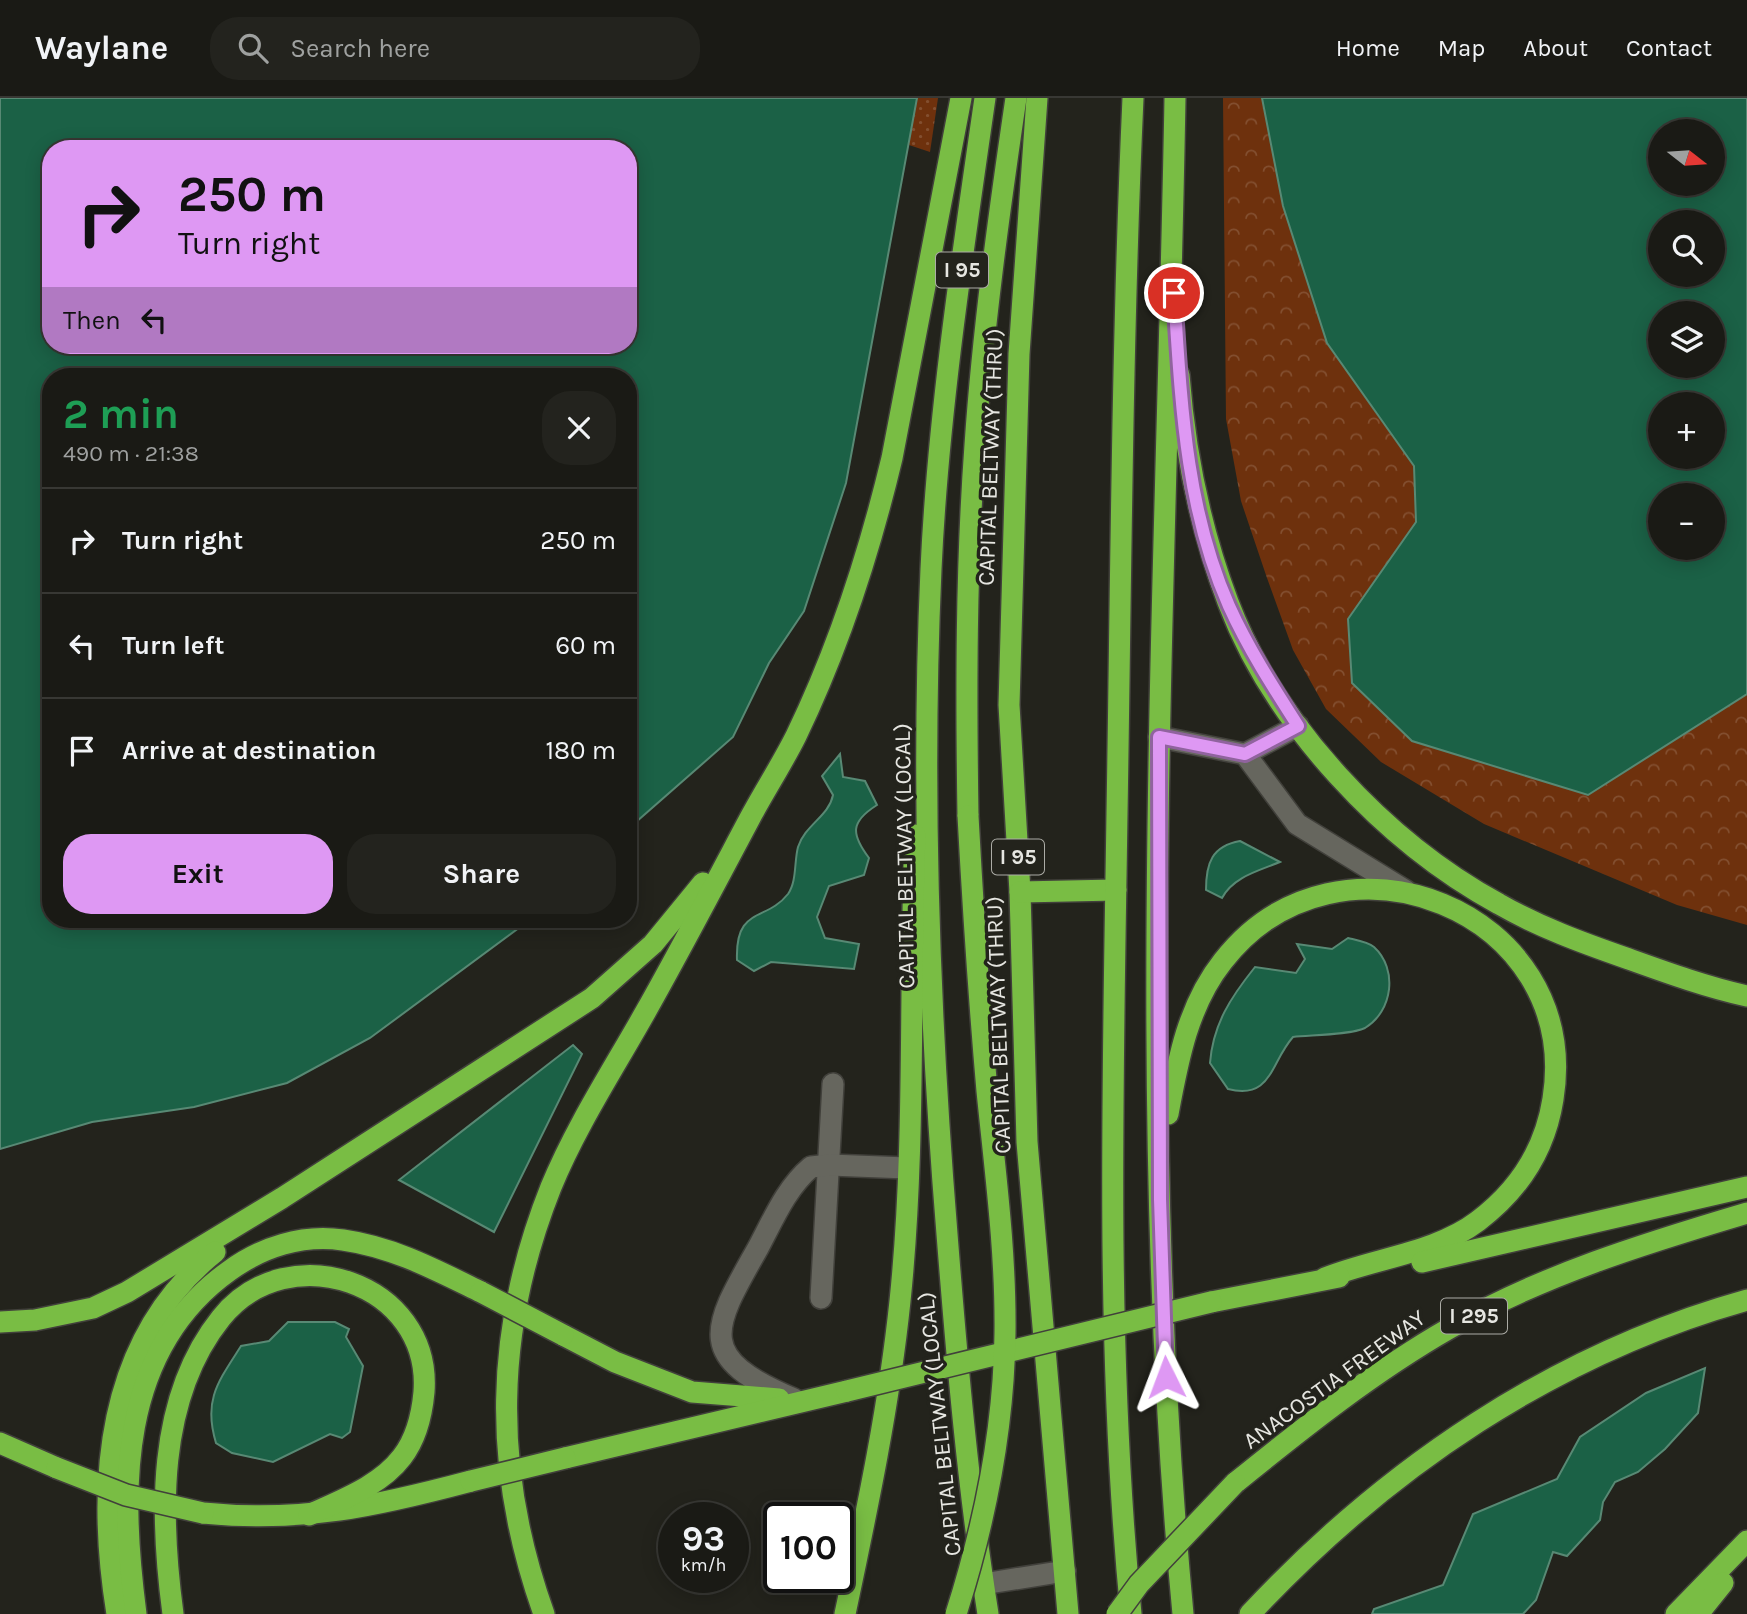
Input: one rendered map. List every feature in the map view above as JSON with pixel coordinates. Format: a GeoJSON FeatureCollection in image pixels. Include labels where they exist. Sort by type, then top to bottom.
{"type":"FeatureCollection","features":[{"type":"Feature","properties":{"kind":"highway"},"geometry":{"type":"LineString","coordinates":[[544,1614],[527,1568],[512,1500],[505,1430],[508,1358],[520,1286],[552,1184],[819,687],[878,517],[961,98]]}},
{"type":"Feature","properties":{"kind":"highway","name":"CAPITAL BELTWAY (LOCAL)"},"geometry":{"type":"LineString","coordinates":[[985,98],[956,311],[931,567],[929,893],[936,1092],[960,1395],[988,1614]]}},
{"type":"Feature","properties":{"kind":"highway"},"geometry":{"type":"LineString","coordinates":[[956,1614],[974,1559],[990,1481],[1000,1417],[1005,1334],[1002,1253],[978,990],[968,816],[968,589],[975,444],[986,316],[1017,98]]}},
{"type":"Feature","properties":{"kind":"highway","name":"CAPITAL BELTWAY (THRU)"},"geometry":{"type":"LineString","coordinates":[[1037,98],[1019,354],[1009,705],[1020,892],[1027,1142],[1069,1614]]}},
{"type":"Feature","properties":{"kind":"highway"},"geometry":{"type":"LineString","coordinates":[[1131,1614],[1114,1378],[1112,1136],[1124,385],[1133,98]]}},
{"type":"Feature","properties":{"kind":"highway"},"geometry":{"type":"LineString","coordinates":[[1175,98],[1159,737],[1160,1199],[1172,1485],[1183,1608]]}},
{"type":"Feature","properties":{"kind":"highway"},"geometry":{"type":"LineString","coordinates":[[1172,271],[1184,435],[1210,549],[1229,604],[1261,668],[1298,726],[1341,779],[1393,829],[1447,871],[1499,904],[1574,940],[1747,996]]}},
{"type":"Feature","properties":{"kind":"highway"},"geometry":{"type":"LineString","coordinates":[[845,1614],[873,1488],[900,1300],[907,1168],[919,749],[931,567]]}},
{"type":"Feature","properties":{"kind":"highway"},"geometry":{"type":"LineString","coordinates":[[0,1321],[35,1320],[93,1308],[127,1293],[282,1198],[592,998],[624,971],[680,914],[755,809]]}},
{"type":"Feature","properties":{"kind":"highway"},"geometry":{"type":"LineString","coordinates":[[1160,1199],[1168,1115],[1182,1045],[1202,995],[1222,961],[1254,929],[1305,900],[1362,888],[1406,891],[1432,898],[1462,912],[1494,935],[1523,967],[1543,1003],[1553,1041],[1556,1074],[1551,1112],[1542,1144],[1522,1179],[1476,1223],[1438,1245],[1361,1263],[1325,1278]]}},
{"type":"Feature","properties":{"kind":"highway"},"geometry":{"type":"LineString","coordinates":[[1020,892],[1116,890]]}},
{"type":"Feature","properties":{"kind":"highway"},"geometry":{"type":"LineString","coordinates":[[0,1443],[126,1495],[203,1513],[277,1518],[348,1511],[1211,1302],[1325,1278],[1363,1276],[1747,1187]]}},
{"type":"Feature","properties":{"kind":"highway"},"geometry":{"type":"LineString","coordinates":[[117,1614],[108,1562],[110,1466],[114,1428],[125,1384],[144,1336],[165,1301],[190,1272],[282,1198]]}},
{"type":"Feature","properties":{"kind":"highway","name":"ANACOSTIA FREEWAY"},"geometry":{"type":"LineString","coordinates":[[1117,1614],[1139,1584],[1234,1483],[1375,1376],[1451,1328],[1542,1283],[1610,1256],[1747,1213]]}},
{"type":"Feature","properties":{"kind":"highway"},"geometry":{"type":"LineString","coordinates":[[136,1614],[125,1521],[134,1435],[143,1392],[160,1348],[182,1313],[204,1289],[268,1248],[305,1239],[341,1239],[381,1247],[411,1258],[481,1292],[615,1362],[692,1392],[798,1400]]}},
{"type":"Feature","properties":{"kind":"highway"},"geometry":{"type":"LineString","coordinates":[[173,1614],[164,1517],[175,1419],[190,1373],[203,1344],[222,1316],[247,1293],[278,1279],[305,1274],[334,1276],[359,1284],[383,1299],[405,1324],[418,1351],[425,1376],[423,1407],[416,1432],[403,1456],[382,1477],[309,1515]]}},
{"type":"Feature","properties":{"kind":"highway"},"geometry":{"type":"LineString","coordinates":[[1250,1614],[1298,1563],[1351,1515],[1478,1421],[1548,1380],[1623,1344],[1747,1300]]}},
{"type":"Feature","properties":{"kind":"highway"},"geometry":{"type":"LineString","coordinates":[[1676,1614],[1747,1541]]}},
{"type":"Feature","properties":{"kind":"highway"},"geometry":{"type":"LineString","coordinates":[[1698,1614],[1747,1552]]}},
{"type":"Feature","properties":{"kind":"lane"},"geometry":{"type":"LineString","coordinates":[[1159,737],[1245,754],[1298,726]]}},
{"type":"Feature","properties":{"kind":"lane"},"geometry":{"type":"LineString","coordinates":[[1245,754],[1297,824],[1406,891]]}},
{"type":"Feature","properties":{"kind":"lane"},"geometry":{"type":"LineString","coordinates":[[821,1298],[833,1084]]}},
{"type":"Feature","properties":{"kind":"lane"},"geometry":{"type":"LineString","coordinates":[[798,1400],[755,1382],[737,1368],[723,1345],[720,1325],[728,1301],[788,1194],[811,1167],[830,1165],[907,1168]]}},
{"type":"Feature","properties":{"kind":"lane"},"geometry":{"type":"LineString","coordinates":[[983,1584],[1065,1571]]}},
{"type":"Feature","properties":{"kind":"green space"},"geometry":{"type":"Polygon","coordinates":[[[865,98],[938,98],[930,152],[894,140],[865,98]]]}},
{"type":"Feature","properties":{"kind":"green space"},"geometry":{"type":"Polygon","coordinates":[[[1223,98],[1262,98],[1283,206],[1327,343],[1414,466],[1416,522],[1348,619],[1588,794],[1747,694],[1747,925],[1677,905],[1484,824],[1381,762],[1326,709],[1293,650],[1267,578],[1241,501],[1226,419],[1223,98]]]}},
{"type":"Feature","properties":{"kind":"shaded area"},"geometry":{"type":"Polygon","coordinates":[[[0,98],[917,98],[846,483],[804,611],[769,663],[733,737],[637,821],[637,368],[42,368],[42,928],[519,928],[370,1038],[287,1083],[194,1107],[92,1122],[0,1149],[0,98]]]}},
{"type":"Feature","properties":{"kind":"shaded area"},"geometry":{"type":"Polygon","coordinates":[[[1262,98],[1747,98],[1747,694],[1588,795],[1412,741],[1352,683],[1348,619],[1416,522],[1414,466],[1327,343],[1283,206],[1262,98]]]}},
{"type":"Feature","properties":{"kind":"shaded area"},"geometry":{"type":"Polygon","coordinates":[[[840,754],[843,777],[865,781],[877,805],[862,817],[856,829],[859,842],[869,858],[864,875],[829,886],[817,917],[825,938],[859,944],[854,969],[771,962],[754,971],[737,960],[741,931],[746,923],[779,903],[788,894],[793,883],[801,839],[831,802],[833,795],[822,776],[840,754]]]}},
{"type":"Feature","properties":{"kind":"shaded area"},"geometry":{"type":"Polygon","coordinates":[[[1240,841],[1280,862],[1239,880],[1222,898],[1206,890],[1209,864],[1212,857],[1223,847],[1240,841]]]}},
{"type":"Feature","properties":{"kind":"shaded area"},"geometry":{"type":"Polygon","coordinates":[[[1348,938],[1365,942],[1382,956],[1387,967],[1389,989],[1382,1011],[1365,1028],[1350,1032],[1293,1037],[1262,1084],[1242,1091],[1228,1089],[1210,1063],[1212,1049],[1219,1023],[1238,989],[1255,967],[1296,973],[1305,959],[1297,944],[1332,949],[1348,938]]]}},
{"type":"Feature","properties":{"kind":"shaded area"},"geometry":{"type":"Polygon","coordinates":[[[573,1045],[582,1054],[494,1232],[399,1180],[573,1045]]]}},
{"type":"Feature","properties":{"kind":"shaded area"},"geometry":{"type":"Polygon","coordinates":[[[288,1322],[335,1322],[349,1329],[346,1337],[363,1366],[350,1432],[342,1438],[330,1434],[273,1462],[232,1453],[216,1443],[211,1415],[215,1392],[241,1346],[269,1341],[288,1322]]]}},
{"type":"Feature","properties":{"kind":"shaded area"},"geometry":{"type":"Polygon","coordinates":[[[1705,1368],[1698,1413],[1665,1449],[1638,1472],[1615,1482],[1603,1502],[1600,1520],[1567,1556],[1553,1552],[1536,1600],[1523,1614],[1372,1614],[1374,1609],[1443,1585],[1473,1514],[1557,1479],[1580,1437],[1646,1393],[1705,1368]]]}},
{"type":"Feature","properties":{"kind":"route"},"geometry":{"type":"LineString","coordinates":[[1166,1377],[1160,1199],[1157,889],[1159,737],[1245,754],[1298,726],[1261,668],[1229,604],[1210,549],[1193,487],[1184,435],[1174,293]]}}]}
